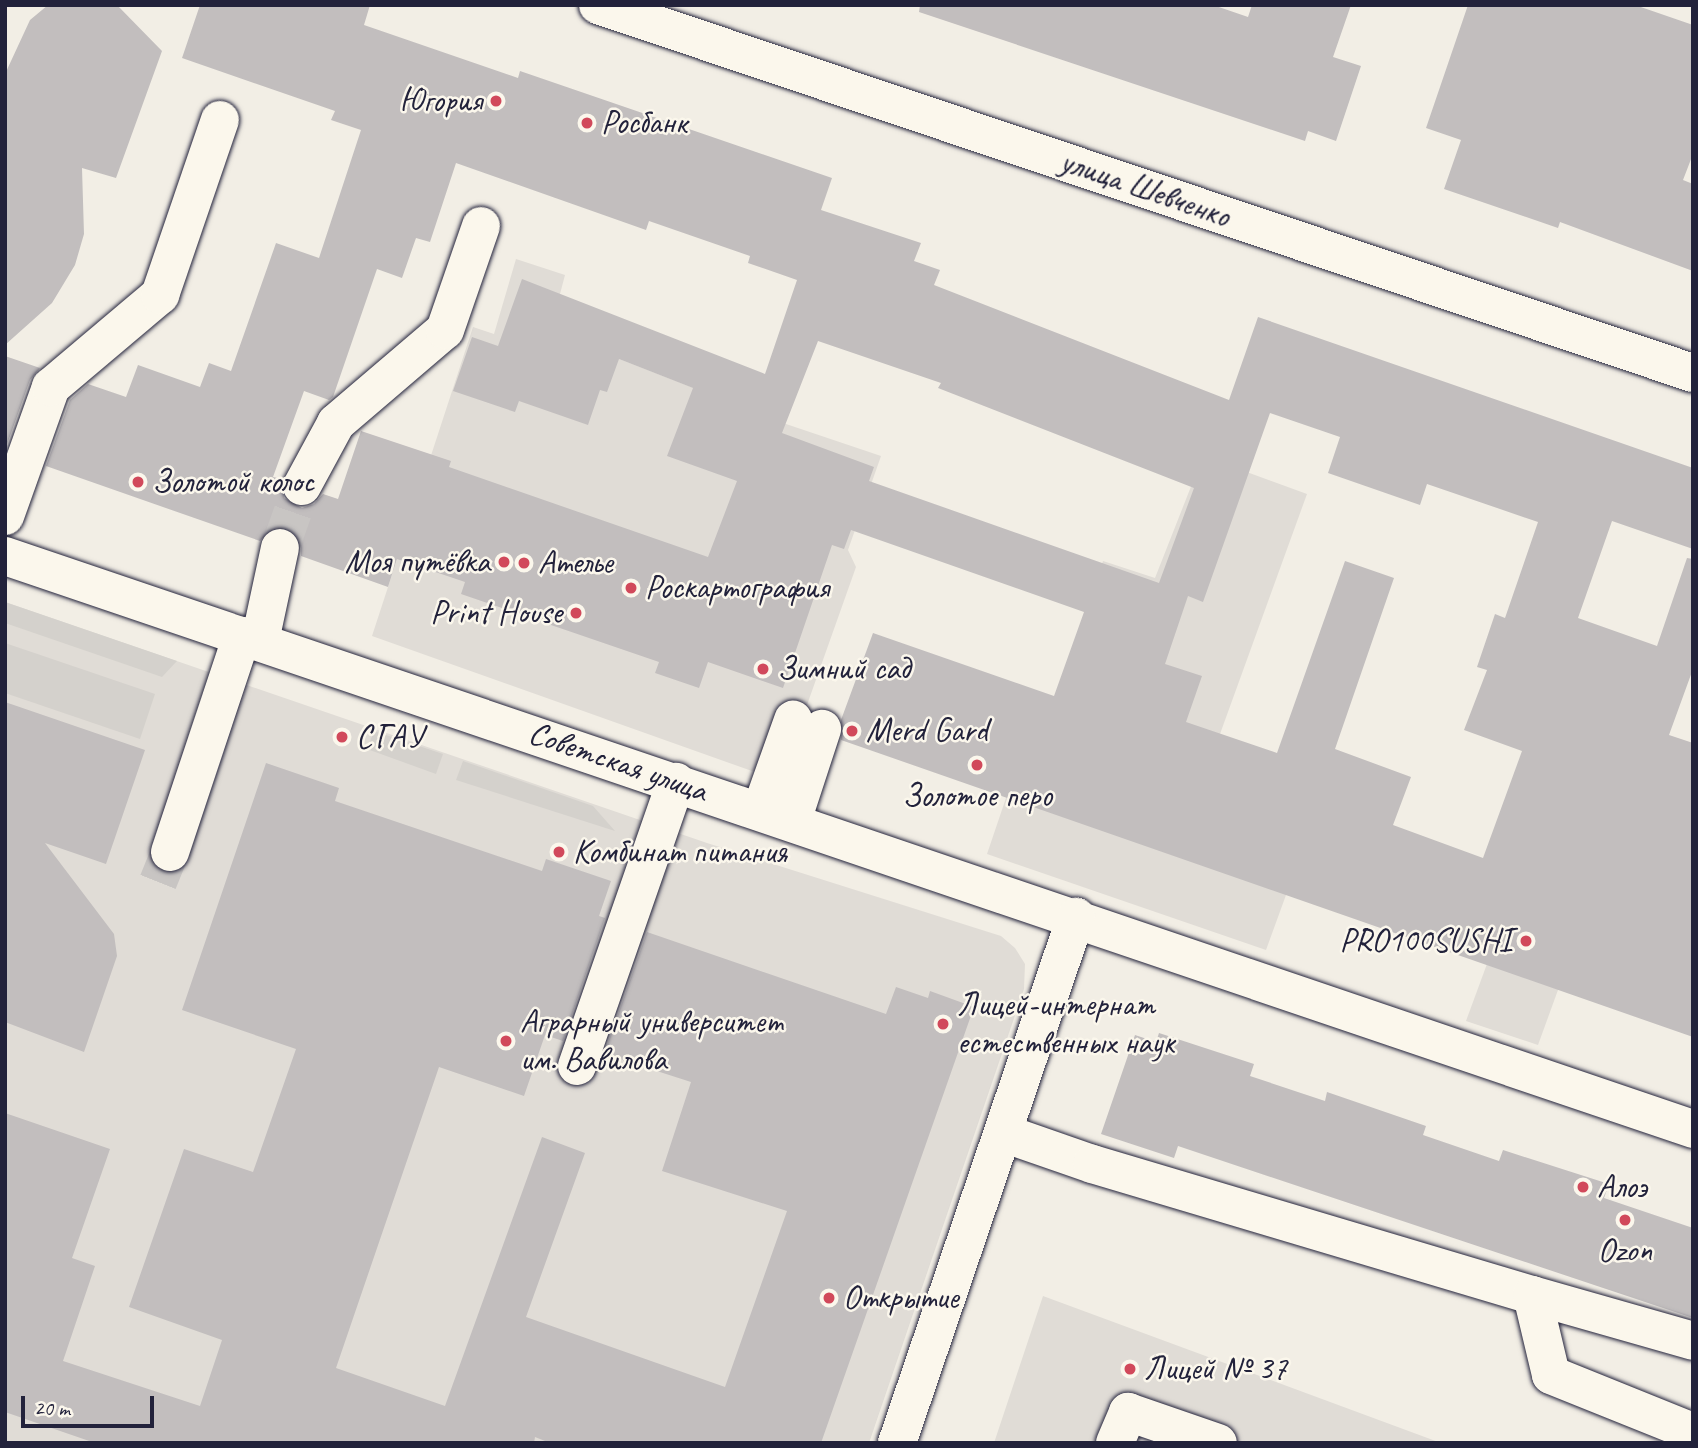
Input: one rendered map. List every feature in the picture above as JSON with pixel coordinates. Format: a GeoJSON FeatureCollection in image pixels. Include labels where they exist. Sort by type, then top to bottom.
{"type":"FeatureCollection","features":[{"type":"Feature","properties":{"kind":"street","name":"улица Шевченко"},"geometry":{"type":"LineString","coordinates":[[598,5],[1693,373]]}},
{"type":"Feature","properties":{"kind":"street"},"geometry":{"type":"LineString","coordinates":[[5,516],[51,387],[160,295],[220,120]]}},
{"type":"Feature","properties":{"kind":"street"},"geometry":{"type":"LineString","coordinates":[[302,486],[336,423],[445,330],[481,226]]}},
{"type":"Feature","properties":{"kind":"street"},"geometry":{"type":"LineString","coordinates":[[170,852],[251,638],[280,548]]}},
{"type":"Feature","properties":{"kind":"street","name":"Советская улица"},"geometry":{"type":"LineString","coordinates":[[5,556],[1232,969],[1693,1129]]}},
{"type":"Feature","properties":{"kind":"street"},"geometry":{"type":"LineString","coordinates":[[777,816],[807,724]]}},
{"type":"Feature","properties":{"kind":"street"},"geometry":{"type":"LineString","coordinates":[[577,1066],[676,782]]}},
{"type":"Feature","properties":{"kind":"street"},"geometry":{"type":"LineString","coordinates":[[897,1443],[1076,917]]}},
{"type":"Feature","properties":{"kind":"street"},"geometry":{"type":"LineString","coordinates":[[1003,1133],[1092,1164],[1693,1341]]}},
{"type":"Feature","properties":{"kind":"street"},"geometry":{"type":"LineString","coordinates":[[1532,1295],[1550,1375],[1693,1432]]}},
{"type":"Feature","properties":{"kind":"street"},"geometry":{"type":"LineString","coordinates":[[1115,1443],[1128,1412],[1218,1443]]}},
{"type":"Feature","properties":{"kind":"shaded area"},"geometry":{"type":"Polygon","coordinates":[[[516,259],[565,275],[550,332],[786,424],[881,456],[848,550],[856,567],[780,781],[372,636],[473,327],[494,334],[516,259]]]}},
{"type":"Feature","properties":{"kind":"shaded area"},"geometry":{"type":"Polygon","coordinates":[[[1203,456],[1307,494],[1220,734],[1286,895],[1266,950],[987,854],[1026,739],[1066,753],[1063,673],[1103,561],[1155,578],[1203,456]]]}},
{"type":"Feature","properties":{"kind":"shaded area","name":"Аграрный университет им. Вавилова"},"geometry":{"type":"Polygon","coordinates":[[[5,602],[707,843],[1001,936],[1015,948],[1025,964],[1024,989],[869,1443],[5,1443],[5,602]]]}},
{"type":"Feature","properties":{"kind":"shaded area"},"geometry":{"type":"Polygon","coordinates":[[[5,602],[177,661],[162,677],[5,623],[5,602]]]}},
{"type":"Feature","properties":{"kind":"shaded area"},"geometry":{"type":"Polygon","coordinates":[[[5,643],[155,694],[140,739],[5,693],[5,643]]]}},
{"type":"Feature","properties":{"kind":"shaded area"},"geometry":{"type":"Polygon","coordinates":[[[1583,703],[1635,778],[1538,1045],[1466,1021],[1583,703]]]}},
{"type":"Feature","properties":{"kind":"shaded area"},"geometry":{"type":"Polygon","coordinates":[[[374,731],[443,754],[436,774],[367,749],[374,731]]]}},
{"type":"Feature","properties":{"kind":"shaded area"},"geometry":{"type":"Polygon","coordinates":[[[463,761],[593,806],[615,831],[456,780],[463,761]]]}},
{"type":"Feature","properties":{"kind":"shaded area","name":"Лицей № 37"},"geometry":{"type":"Polygon","coordinates":[[[1043,1296],[1441,1443],[994,1443],[1043,1296]]]}},
{"type":"Feature","properties":{"kind":"building"},"geometry":{"type":"Polygon","coordinates":[[[48,5],[117,5],[162,51],[116,178],[82,168],[84,234],[75,265],[52,303],[5,345],[5,74],[30,20],[48,5]]]}},
{"type":"Feature","properties":{"kind":"building"},"geometry":{"type":"Polygon","coordinates":[[[200,5],[370,5],[364,25],[518,78],[520,71],[832,178],[821,210],[921,243],[914,261],[940,270],[934,285],[1229,400],[1258,317],[1693,468],[1693,549],[1612,521],[1578,618],[1657,646],[1687,558],[1693,559],[1693,669],[1669,735],[1693,743],[1693,1037],[841,740],[841,720],[873,633],[1054,696],[1084,612],[851,530],[844,549],[832,545],[783,688],[708,662],[699,688],[655,673],[659,662],[461,594],[465,582],[397,559],[388,587],[301,556],[301,541],[285,527],[273,527],[260,541],[46,466],[70,400],[88,384],[126,397],[138,365],[200,387],[209,363],[231,371],[276,243],[319,258],[361,130],[331,120],[335,111],[182,58],[200,5]],[[456,163],[430,242],[416,238],[402,278],[377,269],[333,397],[329,400],[304,391],[273,477],[282,479],[284,498],[302,508],[314,504],[323,494],[338,499],[361,431],[451,461],[449,467],[708,557],[737,481],[667,456],[693,388],[619,359],[607,392],[600,390],[588,425],[519,401],[515,412],[453,391],[472,337],[498,346],[522,279],[765,374],[797,280],[748,263],[750,256],[649,221],[646,230],[456,163]],[[818,341],[782,433],[874,467],[869,481],[1159,583],[1194,488],[938,388],[941,383],[818,341]],[[1270,413],[1203,602],[1188,596],[1165,664],[1202,676],[1186,722],[1277,753],[1345,561],[1394,578],[1335,749],[1411,777],[1393,825],[1483,858],[1522,751],[1464,730],[1487,670],[1477,667],[1495,614],[1505,618],[1538,522],[1427,484],[1420,505],[1328,473],[1340,437],[1270,413]]]}},
{"type":"Feature","properties":{"kind":"building"},"geometry":{"type":"Polygon","coordinates":[[[920,5],[1213,5],[1248,17],[1252,5],[1351,5],[1333,57],[1361,66],[1336,141],[1308,131],[1305,141],[919,12],[920,5]]]}},
{"type":"Feature","properties":{"kind":"building"},"geometry":{"type":"Polygon","coordinates":[[[1468,5],[1635,5],[1693,25],[1693,154],[1683,180],[1693,184],[1693,271],[1560,222],[1558,228],[1444,189],[1461,140],[1426,128],[1468,5]]]}},
{"type":"Feature","properties":{"kind":"building"},"geometry":{"type":"Polygon","coordinates":[[[5,356],[40,368],[30,380],[5,450],[5,356]]]}},
{"type":"Feature","properties":{"kind":"building"},"geometry":{"type":"Polygon","coordinates":[[[5,702],[145,750],[106,864],[45,843],[114,934],[117,956],[84,1052],[5,1022],[5,702]]]}},
{"type":"Feature","properties":{"kind":"building"},"geometry":{"type":"Polygon","coordinates":[[[266,763],[339,788],[335,801],[542,871],[546,859],[611,881],[599,916],[605,918],[563,1041],[545,1035],[524,1096],[439,1067],[336,1368],[445,1406],[542,1137],[585,1153],[526,1317],[725,1387],[787,1211],[662,1171],[691,1082],[604,1054],[647,932],[886,1014],[896,987],[928,998],[930,991],[974,1007],[821,1443],[550,1443],[535,1437],[534,1443],[95,1443],[5,1412],[5,1113],[110,1149],[72,1258],[95,1266],[63,1361],[200,1406],[222,1340],[129,1307],[184,1149],[253,1172],[296,1049],[182,1010],[266,763]]]}},
{"type":"Feature","properties":{"kind":"building"},"geometry":{"type":"Polygon","coordinates":[[[1159,1033],[1254,1064],[1250,1076],[1325,1101],[1327,1092],[1426,1126],[1423,1135],[1499,1161],[1503,1150],[1609,1184],[1604,1198],[1693,1228],[1693,1318],[1178,1146],[1174,1158],[1101,1134],[1135,1035],[1156,1042],[1159,1033]]]}},
{"type":"Feature","properties":{"kind":"tunnel"},"geometry":{"type":"LineString","coordinates":[[280,548],[302,486]]}},
{"type":"Feature","properties":{"kind":"tunnel"},"geometry":{"type":"LineString","coordinates":[[158,882],[170,852]]}},
{"type":"Feature","properties":{"kind":"place","name":"Югория"},"geometry":{"type":"Point","coordinates":[496,101]}},
{"type":"Feature","properties":{"kind":"place","name":"Росбанк"},"geometry":{"type":"Point","coordinates":[587,123]}},
{"type":"Feature","properties":{"kind":"place","name":"Золотой колос"},"geometry":{"type":"Point","coordinates":[138,482]}},
{"type":"Feature","properties":{"kind":"place","name":"Моя путёвка"},"geometry":{"type":"Point","coordinates":[504,562]}},
{"type":"Feature","properties":{"kind":"place","name":"Ателье"},"geometry":{"type":"Point","coordinates":[524,563]}},
{"type":"Feature","properties":{"kind":"place","name":"Роскартография"},"geometry":{"type":"Point","coordinates":[631,588]}},
{"type":"Feature","properties":{"kind":"place","name":"Print House"},"geometry":{"type":"Point","coordinates":[576,613]}},
{"type":"Feature","properties":{"kind":"place","name":"Зимний сад"},"geometry":{"type":"Point","coordinates":[763,669]}},
{"type":"Feature","properties":{"kind":"place","name":"Merd Gard"},"geometry":{"type":"Point","coordinates":[852,731]}},
{"type":"Feature","properties":{"kind":"place","name":"СГАУ"},"geometry":{"type":"Point","coordinates":[342,737]}},
{"type":"Feature","properties":{"kind":"place","name":"Золотое перо"},"geometry":{"type":"Point","coordinates":[977,765]}},
{"type":"Feature","properties":{"kind":"place","name":"Комбинат питания"},"geometry":{"type":"Point","coordinates":[559,852]}},
{"type":"Feature","properties":{"kind":"place","name":"PRO100SUSHI"},"geometry":{"type":"Point","coordinates":[1526,941]}},
{"type":"Feature","properties":{"kind":"place","name":"Лицей-интернат естественных наук"},"geometry":{"type":"Point","coordinates":[943,1024]}},
{"type":"Feature","properties":{"kind":"place","name":"Аграрный университет им. Вавилова"},"geometry":{"type":"Point","coordinates":[506,1041]}},
{"type":"Feature","properties":{"kind":"place","name":"Алоэ"},"geometry":{"type":"Point","coordinates":[1583,1187]}},
{"type":"Feature","properties":{"kind":"place","name":"Ozon"},"geometry":{"type":"Point","coordinates":[1625,1220]}},
{"type":"Feature","properties":{"kind":"place","name":"Открытие"},"geometry":{"type":"Point","coordinates":[829,1298]}},
{"type":"Feature","properties":{"kind":"place","name":"Лицей № 37"},"geometry":{"type":"Point","coordinates":[1130,1369]}}]}
